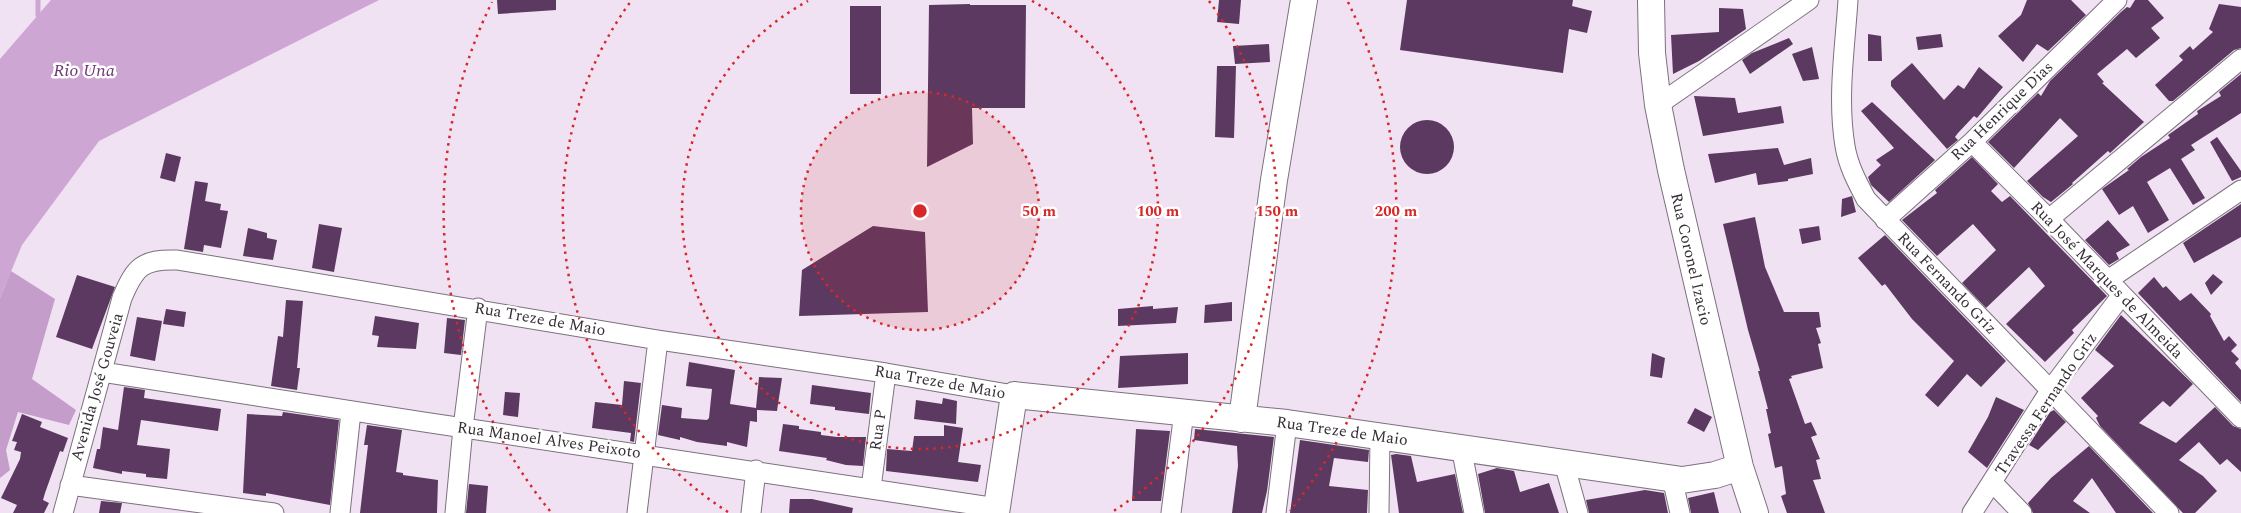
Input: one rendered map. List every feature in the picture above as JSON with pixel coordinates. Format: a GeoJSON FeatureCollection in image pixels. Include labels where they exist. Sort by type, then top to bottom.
{"type":"FeatureCollection","features":[{"type":"Feature","properties":{"kind":"street"},"geometry":{"type":"LineString","coordinates":[[1242,419],[1274,180],[1304,0]]}},
{"type":"Feature","properties":{"kind":"street","name":"Rua Coronel Izacio"},"geometry":{"type":"LineString","coordinates":[[1650,0],[1652,53],[1658,105],[1671,170],[1740,467],[1755,513]]}},
{"type":"Feature","properties":{"kind":"street"},"geometry":{"type":"LineString","coordinates":[[1658,105],[1809,0]]}},
{"type":"Feature","properties":{"kind":"street","name":"Rua Fernando Griz"},"geometry":{"type":"LineString","coordinates":[[1848,0],[1841,102],[1845,146],[1852,172],[1866,199],[2169,513]]}},
{"type":"Feature","properties":{"kind":"street","name":"Rua Henrique Dias"},"geometry":{"type":"LineString","coordinates":[[1885,220],[1972,142],[2117,0]]}},
{"type":"Feature","properties":{"kind":"street"},"geometry":{"type":"LineString","coordinates":[[2049,219],[2241,59]]}},
{"type":"Feature","properties":{"kind":"street","name":"Rua José Marques de Almeida"},"geometry":{"type":"LineString","coordinates":[[1972,142],[2241,418]]}},
{"type":"Feature","properties":{"kind":"street"},"geometry":{"type":"LineString","coordinates":[[2108,280],[2241,190]]}},
{"type":"Feature","properties":{"kind":"street","name":"Rua Treze de Maio"},"geometry":{"type":"LineString","coordinates":[[142,266],[152,261],[177,260],[478,308],[658,340],[886,372],[1014,395],[1287,423],[1682,480],[1715,475],[1740,467]]}},
{"type":"Feature","properties":{"kind":"street","name":"Avenida José Gouveia"},"geometry":{"type":"LineString","coordinates":[[63,513],[122,298],[131,280],[142,266]]}},
{"type":"Feature","properties":{"kind":"street","name":"Travessa Fernando Griz"},"geometry":{"type":"LineString","coordinates":[[1972,513],[2051,389],[2121,296]]}},
{"type":"Feature","properties":{"kind":"street"},"geometry":{"type":"LineString","coordinates":[[456,513],[463,428],[478,308]]}},
{"type":"Feature","properties":{"kind":"street"},"geometry":{"type":"LineString","coordinates":[[637,513],[658,340]]}},
{"type":"Feature","properties":{"kind":"street","name":"Rua Manoel Alves Peixoto"},"geometry":{"type":"LineString","coordinates":[[102,372],[350,412],[756,470],[996,510]]}},
{"type":"Feature","properties":{"kind":"street","name":"Rua P"},"geometry":{"type":"LineString","coordinates":[[871,488],[886,372]]}},
{"type":"Feature","properties":{"kind":"street"},"geometry":{"type":"LineString","coordinates":[[996,510],[1014,395]]}},
{"type":"Feature","properties":{"kind":"street"},"geometry":{"type":"LineString","coordinates":[[340,513],[350,412]]}},
{"type":"Feature","properties":{"kind":"street"},"geometry":{"type":"LineString","coordinates":[[1171,513],[1184,412]]}},
{"type":"Feature","properties":{"kind":"street"},"geometry":{"type":"LineString","coordinates":[[1276,513],[1287,423]]}},
{"type":"Feature","properties":{"kind":"street"},"geometry":{"type":"LineString","coordinates":[[1379,513],[1380,436]]}},
{"type":"Feature","properties":{"kind":"street"},"geometry":{"type":"LineString","coordinates":[[1461,447],[1474,513]]}},
{"type":"Feature","properties":{"kind":"street"},"geometry":{"type":"LineString","coordinates":[[1564,463],[1578,513]]}},
{"type":"Feature","properties":{"kind":"street"},"geometry":{"type":"LineString","coordinates":[[751,513],[756,470]]}},
{"type":"Feature","properties":{"kind":"street"},"geometry":{"type":"LineString","coordinates":[[1672,478],[1680,513]]}},
{"type":"Feature","properties":{"kind":"street"},"geometry":{"type":"LineString","coordinates":[[1992,482],[2022,513]]}},
{"type":"Feature","properties":{"kind":"street"},"geometry":{"type":"LineString","coordinates":[[70,484],[201,508],[274,513]]}},
{"type":"Feature","properties":{"kind":"shaded area"},"geometry":{"type":"Polygon","coordinates":[[[11,271],[55,299],[32,379],[76,410],[69,425],[18,412],[6,450],[10,470],[0,478],[0,298],[11,271]]]}},
{"type":"Feature","properties":{"kind":"water","name":"Rio Una"},"geometry":{"type":"Polygon","coordinates":[[[51,0],[379,0],[99,141],[22,245],[0,298],[0,59],[51,0]]]}},
{"type":"Feature","properties":{"kind":"building"},"geometry":{"type":"Polygon","coordinates":[[[497,0],[556,0],[556,10],[498,14],[497,0]]]}},
{"type":"Feature","properties":{"kind":"building"},"geometry":{"type":"Polygon","coordinates":[[[1219,0],[1241,0],[1239,24],[1217,22],[1219,0]]]}},
{"type":"Feature","properties":{"kind":"building"},"geometry":{"type":"Polygon","coordinates":[[[1407,0],[1573,0],[1572,6],[1592,11],[1587,33],[1569,29],[1563,73],[1400,50],[1407,0]]]}},
{"type":"Feature","properties":{"kind":"building"},"geometry":{"type":"Polygon","coordinates":[[[2027,0],[2071,0],[2086,15],[2048,51],[2037,44],[2023,62],[1998,36],[2021,15],[2027,0]]]}},
{"type":"Feature","properties":{"kind":"building"},"geometry":{"type":"Polygon","coordinates":[[[2135,0],[2148,0],[2164,18],[2151,28],[2160,38],[2136,58],[2127,49],[2097,74],[2104,82],[2102,83],[2144,122],[2051,202],[2043,197],[2027,181],[2078,136],[2060,118],[2014,168],[1988,142],[2038,93],[2041,96],[2050,81],[2121,12],[2127,7],[2130,8],[2135,0]]]}},
{"type":"Feature","properties":{"kind":"building"},"geometry":{"type":"Polygon","coordinates":[[[2219,4],[2241,7],[2241,48],[2234,50],[2173,101],[2169,101],[2155,85],[2183,60],[2179,56],[2190,46],[2193,50],[2213,32],[2209,29],[2219,4]]]}},
{"type":"Feature","properties":{"kind":"building"},"geometry":{"type":"Polygon","coordinates":[[[929,5],[1026,5],[1025,108],[972,108],[973,144],[927,167],[929,5]]]}},
{"type":"Feature","properties":{"kind":"building"},"geometry":{"type":"Polygon","coordinates":[[[850,6],[881,6],[881,94],[850,94],[850,6]]]}},
{"type":"Feature","properties":{"kind":"building"},"geometry":{"type":"Polygon","coordinates":[[[1719,8],[1743,9],[1746,29],[1699,61],[1673,74],[1671,35],[1719,32],[1719,8]]]}},
{"type":"Feature","properties":{"kind":"building"},"geometry":{"type":"Polygon","coordinates":[[[1868,34],[1881,36],[1882,61],[1868,61],[1868,34]]]}},
{"type":"Feature","properties":{"kind":"building"},"geometry":{"type":"Polygon","coordinates":[[[1941,34],[1943,47],[1918,50],[1916,37],[1941,34]]]}},
{"type":"Feature","properties":{"kind":"building"},"geometry":{"type":"Polygon","coordinates":[[[1789,38],[1793,44],[1750,74],[1742,60],[1752,53],[1789,38]]]}},
{"type":"Feature","properties":{"kind":"building"},"geometry":{"type":"Polygon","coordinates":[[[1269,44],[1270,62],[1235,64],[1233,46],[1269,44]]]}},
{"type":"Feature","properties":{"kind":"building"},"geometry":{"type":"Polygon","coordinates":[[[1812,47],[1819,79],[1803,81],[1792,54],[1812,47]]]}},
{"type":"Feature","properties":{"kind":"building"},"geometry":{"type":"Polygon","coordinates":[[[1912,63],[1944,100],[1958,85],[1964,89],[1979,67],[2003,87],[1977,118],[1974,116],[1958,133],[1955,137],[1958,140],[1947,149],[1891,86],[1891,81],[1912,63]]]}},
{"type":"Feature","properties":{"kind":"building"},"geometry":{"type":"Polygon","coordinates":[[[1217,66],[1236,66],[1234,138],[1215,137],[1217,66]]]}},
{"type":"Feature","properties":{"kind":"building"},"geometry":{"type":"Polygon","coordinates":[[[2241,74],[2241,113],[2191,145],[2195,150],[2181,159],[2205,198],[2193,205],[2170,168],[2147,182],[2169,220],[2148,233],[2133,206],[2119,215],[2102,189],[2129,170],[2127,169],[2141,157],[2170,138],[2168,135],[2198,114],[2197,111],[2221,96],[2219,92],[2241,74]]]}},
{"type":"Feature","properties":{"kind":"building"},"geometry":{"type":"Polygon","coordinates":[[[1694,96],[1735,98],[1738,113],[1781,106],[1784,123],[1703,136],[1694,96]]]}},
{"type":"Feature","properties":{"kind":"building"},"geometry":{"type":"Polygon","coordinates":[[[1872,102],[1935,160],[1889,202],[1871,185],[1868,177],[1881,165],[1876,160],[1894,148],[1861,111],[1872,102]]]}},
{"type":"Feature","properties":{"kind":"building"},"geometry":{"type":"Polygon","coordinates":[[[1422,120],[1432,120],[1442,124],[1450,132],[1454,147],[1450,162],[1442,170],[1432,174],[1422,174],[1412,170],[1404,162],[1400,152],[1400,142],[1404,132],[1412,124],[1422,120]]]}},
{"type":"Feature","properties":{"kind":"building"},"geometry":{"type":"Polygon","coordinates":[[[2217,137],[2241,171],[2241,177],[2232,181],[2210,142],[2217,137]]]}},
{"type":"Feature","properties":{"kind":"building"},"geometry":{"type":"Polygon","coordinates":[[[1778,148],[1784,165],[1811,158],[1813,174],[1788,179],[1788,181],[1758,185],[1756,173],[1715,183],[1708,154],[1778,148]]]}},
{"type":"Feature","properties":{"kind":"building"},"geometry":{"type":"Polygon","coordinates":[[[166,153],[181,157],[175,182],[160,178],[166,153]]]}},
{"type":"Feature","properties":{"kind":"building"},"geometry":{"type":"Polygon","coordinates":[[[1972,157],[1998,184],[1991,191],[2002,202],[2010,196],[2107,296],[2072,330],[2074,333],[2045,362],[2006,324],[2045,286],[2029,267],[1986,308],[1962,283],[1996,250],[1973,224],[1937,256],[1902,220],[1937,193],[1935,190],[1972,157]]]}},
{"type":"Feature","properties":{"kind":"building"},"geometry":{"type":"Polygon","coordinates":[[[195,181],[208,183],[205,201],[221,204],[220,210],[228,211],[221,248],[204,245],[203,252],[184,249],[195,181]]]}},
{"type":"Feature","properties":{"kind":"building"},"geometry":{"type":"Polygon","coordinates":[[[1852,196],[1856,212],[1841,217],[1842,199],[1852,196]]]}},
{"type":"Feature","properties":{"kind":"building"},"geometry":{"type":"Polygon","coordinates":[[[2241,204],[2241,237],[2194,263],[2183,243],[2241,204]]]}},
{"type":"Feature","properties":{"kind":"building"},"geometry":{"type":"Polygon","coordinates":[[[1755,217],[1765,267],[1784,312],[1819,312],[1821,327],[1816,328],[1821,343],[1818,344],[1823,368],[1791,376],[1792,378],[1789,379],[1805,424],[1811,422],[1817,435],[1811,437],[1820,459],[1816,460],[1821,479],[1813,480],[1825,513],[1787,513],[1781,496],[1786,494],[1782,466],[1775,468],[1768,434],[1771,433],[1766,409],[1768,409],[1758,371],[1760,371],[1748,330],[1723,224],[1755,217]]]}},
{"type":"Feature","properties":{"kind":"building"},"geometry":{"type":"Polygon","coordinates":[[[2108,220],[2130,245],[2116,253],[2119,259],[2109,265],[2085,240],[2108,220]]]}},
{"type":"Feature","properties":{"kind":"building"},"geometry":{"type":"Polygon","coordinates":[[[319,224],[342,228],[334,272],[312,268],[319,224]]]}},
{"type":"Feature","properties":{"kind":"building"},"geometry":{"type":"Polygon","coordinates":[[[873,226],[925,232],[928,312],[799,316],[802,270],[873,226]]]}},
{"type":"Feature","properties":{"kind":"building"},"geometry":{"type":"Polygon","coordinates":[[[1819,226],[1821,240],[1802,244],[1799,229],[1819,226]]]}},
{"type":"Feature","properties":{"kind":"building"},"geometry":{"type":"Polygon","coordinates":[[[248,228],[267,233],[267,238],[277,240],[273,260],[243,256],[248,228]]]}},
{"type":"Feature","properties":{"kind":"building"},"geometry":{"type":"Polygon","coordinates":[[[1885,235],[2006,361],[1981,387],[1967,374],[1938,407],[1925,395],[1954,361],[1912,319],[1885,284],[1882,286],[1858,258],[1885,235]]]}},
{"type":"Feature","properties":{"kind":"building"},"geometry":{"type":"Polygon","coordinates":[[[2213,274],[2223,282],[2211,295],[2205,283],[2213,274]]]}},
{"type":"Feature","properties":{"kind":"building"},"geometry":{"type":"Polygon","coordinates":[[[77,275],[115,287],[92,349],[56,337],[77,275]]]}},
{"type":"Feature","properties":{"kind":"building"},"geometry":{"type":"Polygon","coordinates":[[[2154,277],[2163,288],[2166,286],[2180,301],[2191,293],[2211,314],[2210,316],[2224,341],[2229,336],[2237,345],[2231,351],[2239,359],[2235,363],[2241,370],[2241,402],[2138,293],[2154,277]]]}},
{"type":"Feature","properties":{"kind":"building"},"geometry":{"type":"Polygon","coordinates":[[[286,300],[303,301],[297,368],[300,368],[297,390],[271,386],[278,336],[283,337],[286,300]]]}},
{"type":"Feature","properties":{"kind":"building"},"geometry":{"type":"Polygon","coordinates":[[[1232,302],[1232,321],[1204,323],[1205,305],[1232,302]]]}},
{"type":"Feature","properties":{"kind":"building"},"geometry":{"type":"Polygon","coordinates":[[[1153,306],[1153,309],[1178,307],[1176,323],[1118,326],[1118,309],[1153,306]]]}},
{"type":"Feature","properties":{"kind":"building"},"geometry":{"type":"Polygon","coordinates":[[[166,309],[186,312],[184,327],[163,324],[166,309]]]}},
{"type":"Feature","properties":{"kind":"building"},"geometry":{"type":"Polygon","coordinates":[[[2121,315],[2193,384],[2170,407],[2163,401],[2139,423],[2176,443],[2215,407],[2233,426],[2241,429],[2241,472],[2227,459],[2220,465],[2199,442],[2179,460],[2203,476],[2217,491],[2195,513],[2183,513],[2180,510],[2100,426],[2096,418],[2098,416],[2081,398],[2114,366],[2095,350],[2121,315]]]}},
{"type":"Feature","properties":{"kind":"building"},"geometry":{"type":"Polygon","coordinates":[[[375,316],[419,323],[416,349],[377,347],[379,336],[372,335],[375,316]]]}},
{"type":"Feature","properties":{"kind":"building"},"geometry":{"type":"Polygon","coordinates":[[[137,317],[162,321],[155,361],[130,356],[137,317]]]}},
{"type":"Feature","properties":{"kind":"building"},"geometry":{"type":"Polygon","coordinates":[[[447,318],[465,320],[461,355],[444,353],[447,318]]]}},
{"type":"Feature","properties":{"kind":"building"},"geometry":{"type":"Polygon","coordinates":[[[1188,353],[1188,384],[1118,388],[1120,356],[1188,353]]]}},
{"type":"Feature","properties":{"kind":"building"},"geometry":{"type":"Polygon","coordinates":[[[1652,353],[1665,358],[1662,378],[1650,376],[1652,353]]]}},
{"type":"Feature","properties":{"kind":"building"},"geometry":{"type":"Polygon","coordinates":[[[689,362],[735,370],[730,404],[756,408],[759,377],[782,378],[777,411],[757,410],[757,422],[750,421],[747,447],[727,442],[727,446],[658,435],[662,405],[682,408],[681,418],[707,420],[709,418],[712,389],[686,386],[689,362]]]}},
{"type":"Feature","properties":{"kind":"building"},"geometry":{"type":"Polygon","coordinates":[[[624,381],[641,383],[634,442],[630,441],[631,433],[592,428],[595,402],[622,405],[624,381]]]}},
{"type":"Feature","properties":{"kind":"building"},"geometry":{"type":"Polygon","coordinates":[[[812,385],[871,393],[869,414],[835,410],[835,407],[810,404],[812,385]]]}},
{"type":"Feature","properties":{"kind":"building"},"geometry":{"type":"Polygon","coordinates":[[[124,387],[145,390],[144,398],[221,409],[218,431],[141,420],[137,445],[170,449],[167,479],[146,477],[146,474],[122,471],[122,474],[93,468],[97,449],[100,449],[103,427],[118,430],[124,387]]]}},
{"type":"Feature","properties":{"kind":"building"},"geometry":{"type":"Polygon","coordinates":[[[505,392],[520,393],[518,417],[503,415],[505,392]]]}},
{"type":"Feature","properties":{"kind":"building"},"geometry":{"type":"Polygon","coordinates":[[[1996,397],[2024,410],[1987,468],[1968,452],[1988,417],[1996,397]]]}},
{"type":"Feature","properties":{"kind":"building"},"geometry":{"type":"Polygon","coordinates":[[[943,398],[957,401],[956,424],[914,419],[916,400],[942,404],[943,398]]]}},
{"type":"Feature","properties":{"kind":"building"},"geometry":{"type":"Polygon","coordinates":[[[1695,408],[1712,417],[1704,432],[1687,423],[1695,408]]]}},
{"type":"Feature","properties":{"kind":"building"},"geometry":{"type":"Polygon","coordinates":[[[2054,410],[2066,422],[2038,450],[2029,445],[2050,412],[2054,410]]]}},
{"type":"Feature","properties":{"kind":"building"},"geometry":{"type":"Polygon","coordinates":[[[283,412],[339,420],[330,505],[266,493],[266,496],[243,493],[247,414],[282,416],[283,412]]]}},
{"type":"Feature","properties":{"kind":"building"},"geometry":{"type":"Polygon","coordinates":[[[22,414],[42,422],[40,427],[68,438],[63,452],[60,451],[45,493],[43,500],[49,503],[44,513],[13,513],[17,505],[1,498],[20,459],[21,452],[14,450],[17,442],[12,441],[22,414]]]}},
{"type":"Feature","properties":{"kind":"building"},"geometry":{"type":"Polygon","coordinates":[[[783,424],[799,426],[799,429],[821,432],[821,435],[866,437],[863,466],[846,465],[826,460],[827,458],[779,451],[783,424]]]}},
{"type":"Feature","properties":{"kind":"building"},"geometry":{"type":"Polygon","coordinates":[[[367,425],[402,430],[396,472],[403,473],[403,475],[438,480],[437,513],[360,513],[368,445],[364,445],[367,425]]]}},
{"type":"Feature","properties":{"kind":"building"},"geometry":{"type":"Polygon","coordinates":[[[944,425],[963,428],[958,462],[981,465],[978,482],[886,471],[887,449],[912,451],[914,436],[944,436],[944,425]]]}},
{"type":"Feature","properties":{"kind":"building"},"geometry":{"type":"Polygon","coordinates":[[[1136,429],[1170,431],[1161,501],[1132,501],[1136,429]]]}},
{"type":"Feature","properties":{"kind":"building"},"geometry":{"type":"Polygon","coordinates":[[[1195,429],[1274,437],[1267,491],[1262,513],[1232,513],[1238,466],[1237,446],[1194,440],[1195,429]]]}},
{"type":"Feature","properties":{"kind":"building"},"geometry":{"type":"Polygon","coordinates":[[[1300,440],[1369,450],[1368,462],[1334,458],[1329,486],[1368,490],[1367,513],[1290,513],[1300,440]]]}},
{"type":"Feature","properties":{"kind":"building"},"geometry":{"type":"Polygon","coordinates":[[[2089,446],[2153,513],[2116,513],[2092,478],[2073,501],[2090,513],[2033,513],[2028,503],[2051,478],[2089,446]]]}},
{"type":"Feature","properties":{"kind":"building"},"geometry":{"type":"Polygon","coordinates":[[[1391,455],[1411,456],[1417,482],[1455,474],[1463,513],[1399,513],[1391,455]]]}},
{"type":"Feature","properties":{"kind":"building"},"geometry":{"type":"Polygon","coordinates":[[[1497,468],[1514,471],[1520,492],[1549,483],[1559,513],[1485,513],[1478,474],[1497,468]]]}},
{"type":"Feature","properties":{"kind":"building"},"geometry":{"type":"Polygon","coordinates":[[[469,484],[488,486],[486,513],[466,513],[469,484]]]}},
{"type":"Feature","properties":{"kind":"building"},"geometry":{"type":"Polygon","coordinates":[[[1645,490],[1664,493],[1668,513],[1589,513],[1586,500],[1645,490]]]}},
{"type":"Feature","properties":{"kind":"building"},"geometry":{"type":"Polygon","coordinates":[[[1714,492],[1719,513],[1691,513],[1688,498],[1714,492]]]}},
{"type":"Feature","properties":{"kind":"building"},"geometry":{"type":"Polygon","coordinates":[[[790,499],[812,499],[853,508],[852,513],[789,513],[790,499]]]}},
{"type":"Feature","properties":{"kind":"building"},"geometry":{"type":"Polygon","coordinates":[[[101,501],[122,503],[120,513],[99,513],[101,501]]]}},
{"type":"Feature","properties":{"kind":"waterway"},"geometry":{"type":"LineString","coordinates":[[38,0],[38,15]]}}]}
